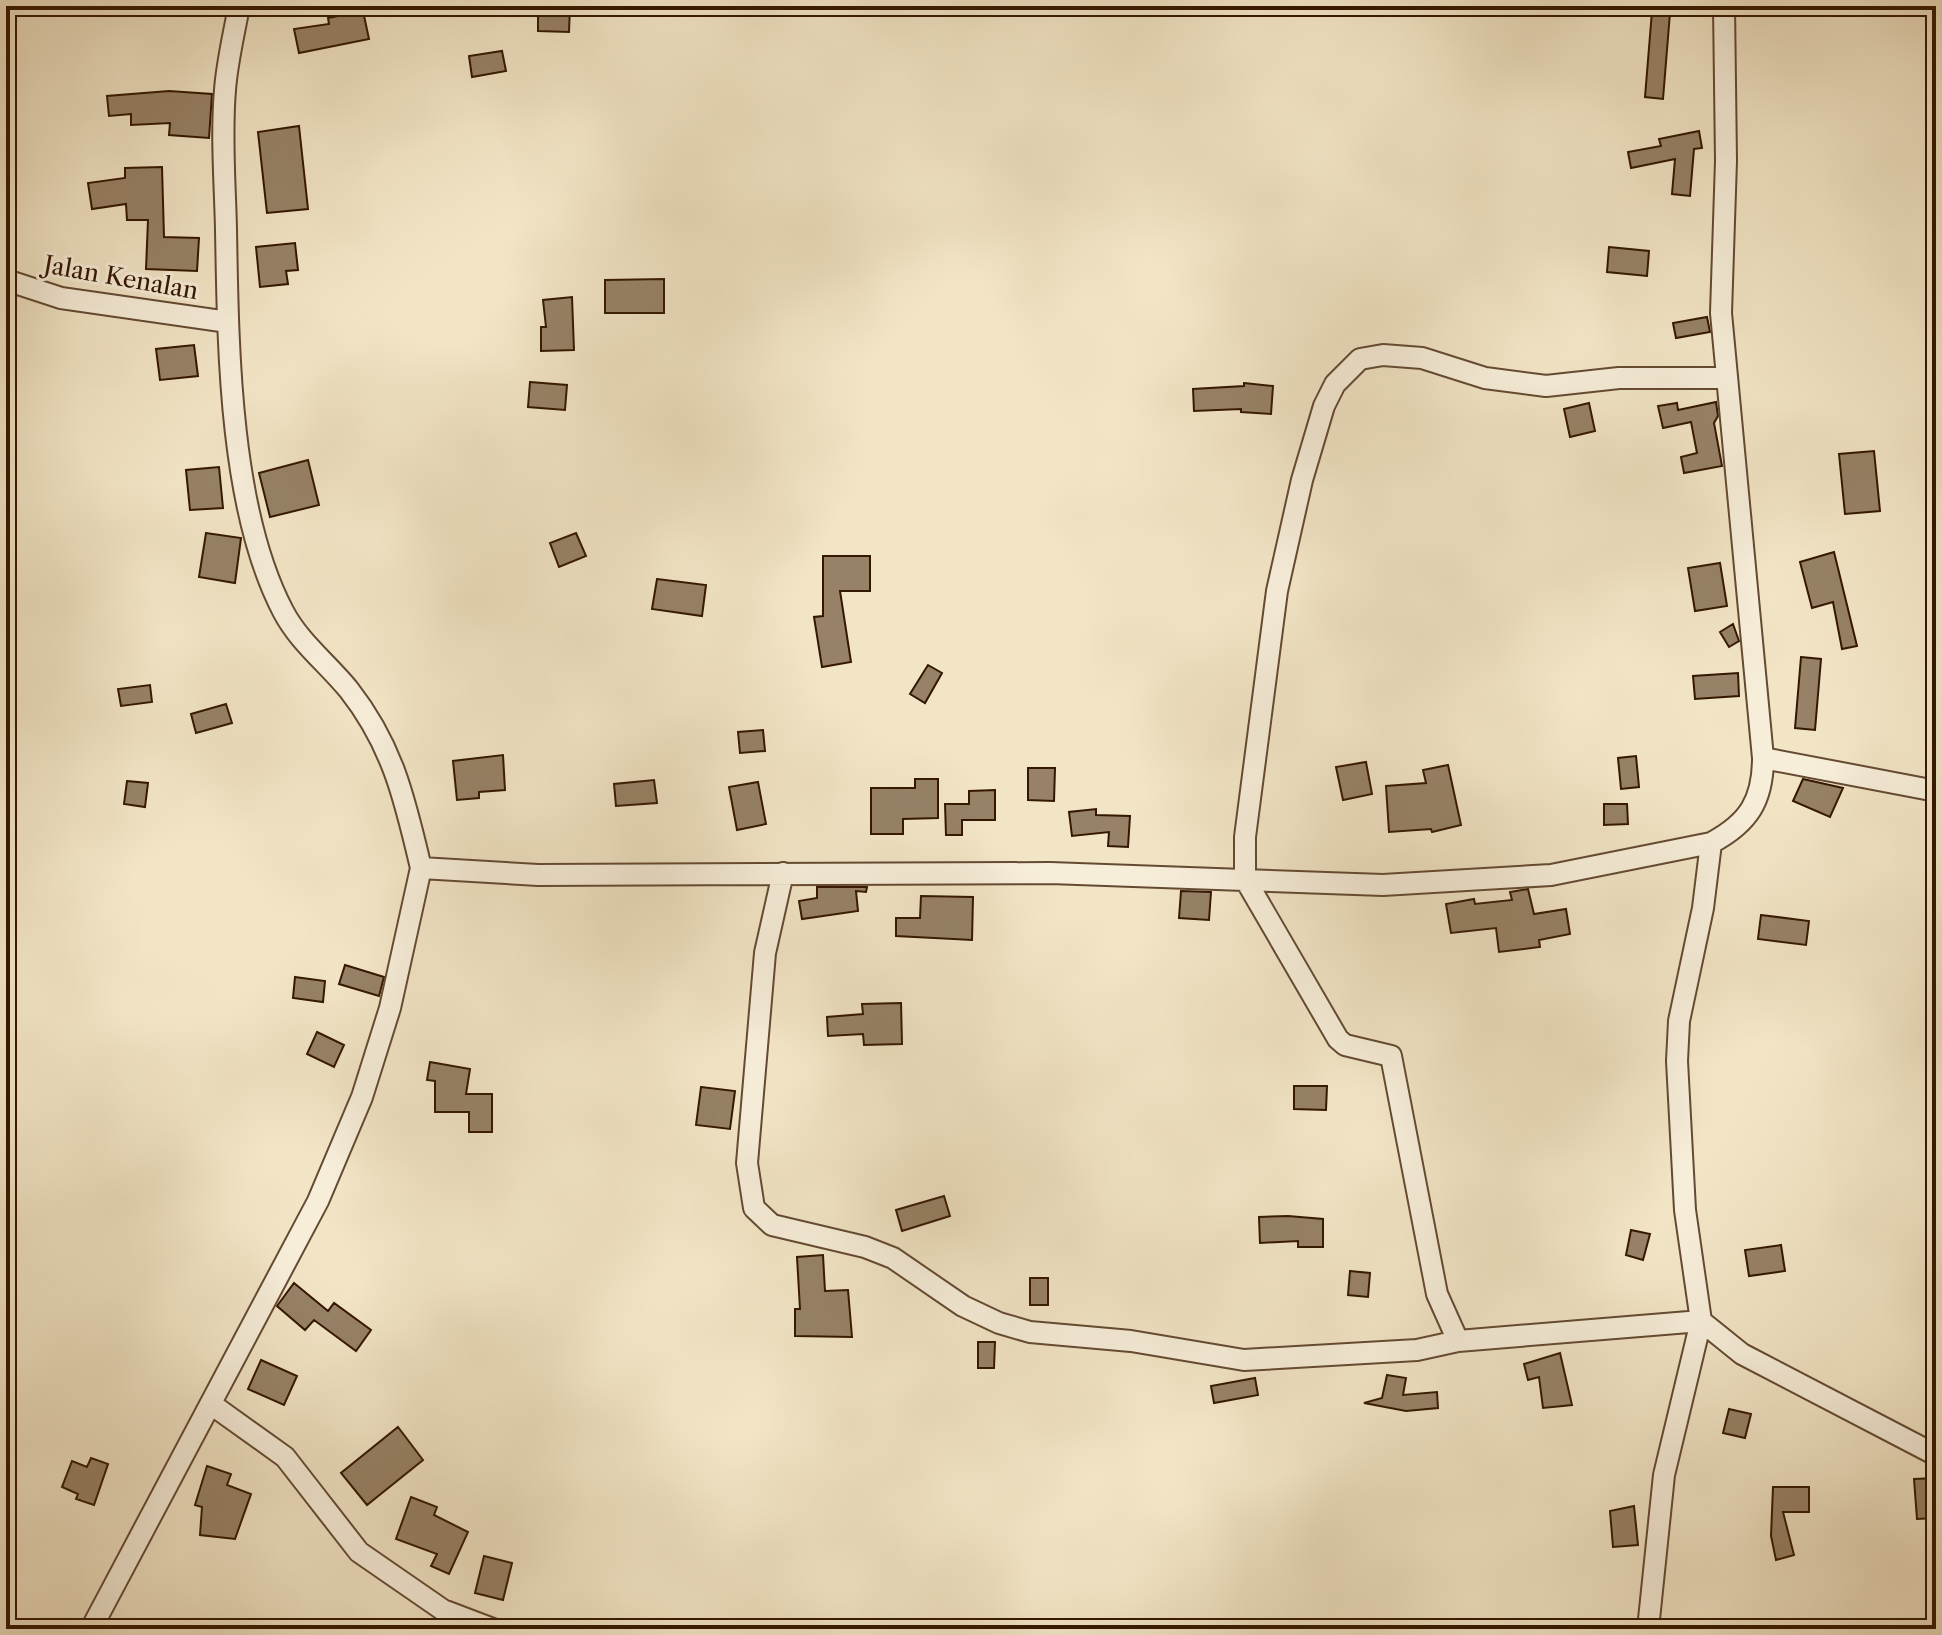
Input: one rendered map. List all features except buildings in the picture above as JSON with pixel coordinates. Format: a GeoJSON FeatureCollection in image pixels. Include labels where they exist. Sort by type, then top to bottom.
{"type":"FeatureCollection","features":[{"type":"Feature","properties":{"kind":"street"},"geometry":{"type":"LineString","coordinates":[[91,1629],[318,1201],[362,1097],[390,1008],[421,868],[392,757],[349,691],[295,632],[266,570],[239,453],[228,322],[225,89],[239,6]]}},
{"type":"Feature","properties":{"kind":"street"},"geometry":{"type":"LineString","coordinates":[[421,868],[538,875],[1050,873],[1383,885],[1551,875],[1711,843],[1733,831],[1752,812],[1763,786],[1763,758],[1721,313],[1726,161],[1724,6]]}},
{"type":"Feature","properties":{"kind":"street","name":"Jalan Kenalan"},"geometry":{"type":"LineString","coordinates":[[6,280],[61,298],[228,322]]}},
{"type":"Feature","properties":{"kind":"street"},"geometry":{"type":"LineString","coordinates":[[1458,1341],[1437,1294],[1391,1056],[1345,1045],[1338,1039],[1245,879],[1245,837],[1277,591],[1320,418],[1335,384],[1360,359],[1403,355],[1485,378],[1546,386],[1619,378],[1726,378]]}},
{"type":"Feature","properties":{"kind":"street"},"geometry":{"type":"LineString","coordinates":[[1763,758],[1936,791]]}},
{"type":"Feature","properties":{"kind":"street"},"geometry":{"type":"LineString","coordinates":[[1648,1629],[1654,1544],[1666,1461],[1701,1321],[1685,1210],[1677,1061],[1679,1021],[1703,908],[1711,843]]}},
{"type":"Feature","properties":{"kind":"street"},"geometry":{"type":"LineString","coordinates":[[783,873],[765,953],[747,1163],[754,1208],[772,1225],[865,1247],[893,1258],[963,1306],[999,1323],[1030,1332],[1131,1341],[1244,1360],[1417,1350],[1458,1341],[1701,1321],[1742,1354],[1936,1455]]}},
{"type":"Feature","properties":{"kind":"street"},"geometry":{"type":"LineString","coordinates":[[211,1404],[285,1457],[359,1552],[443,1610],[493,1629]]}}]}
